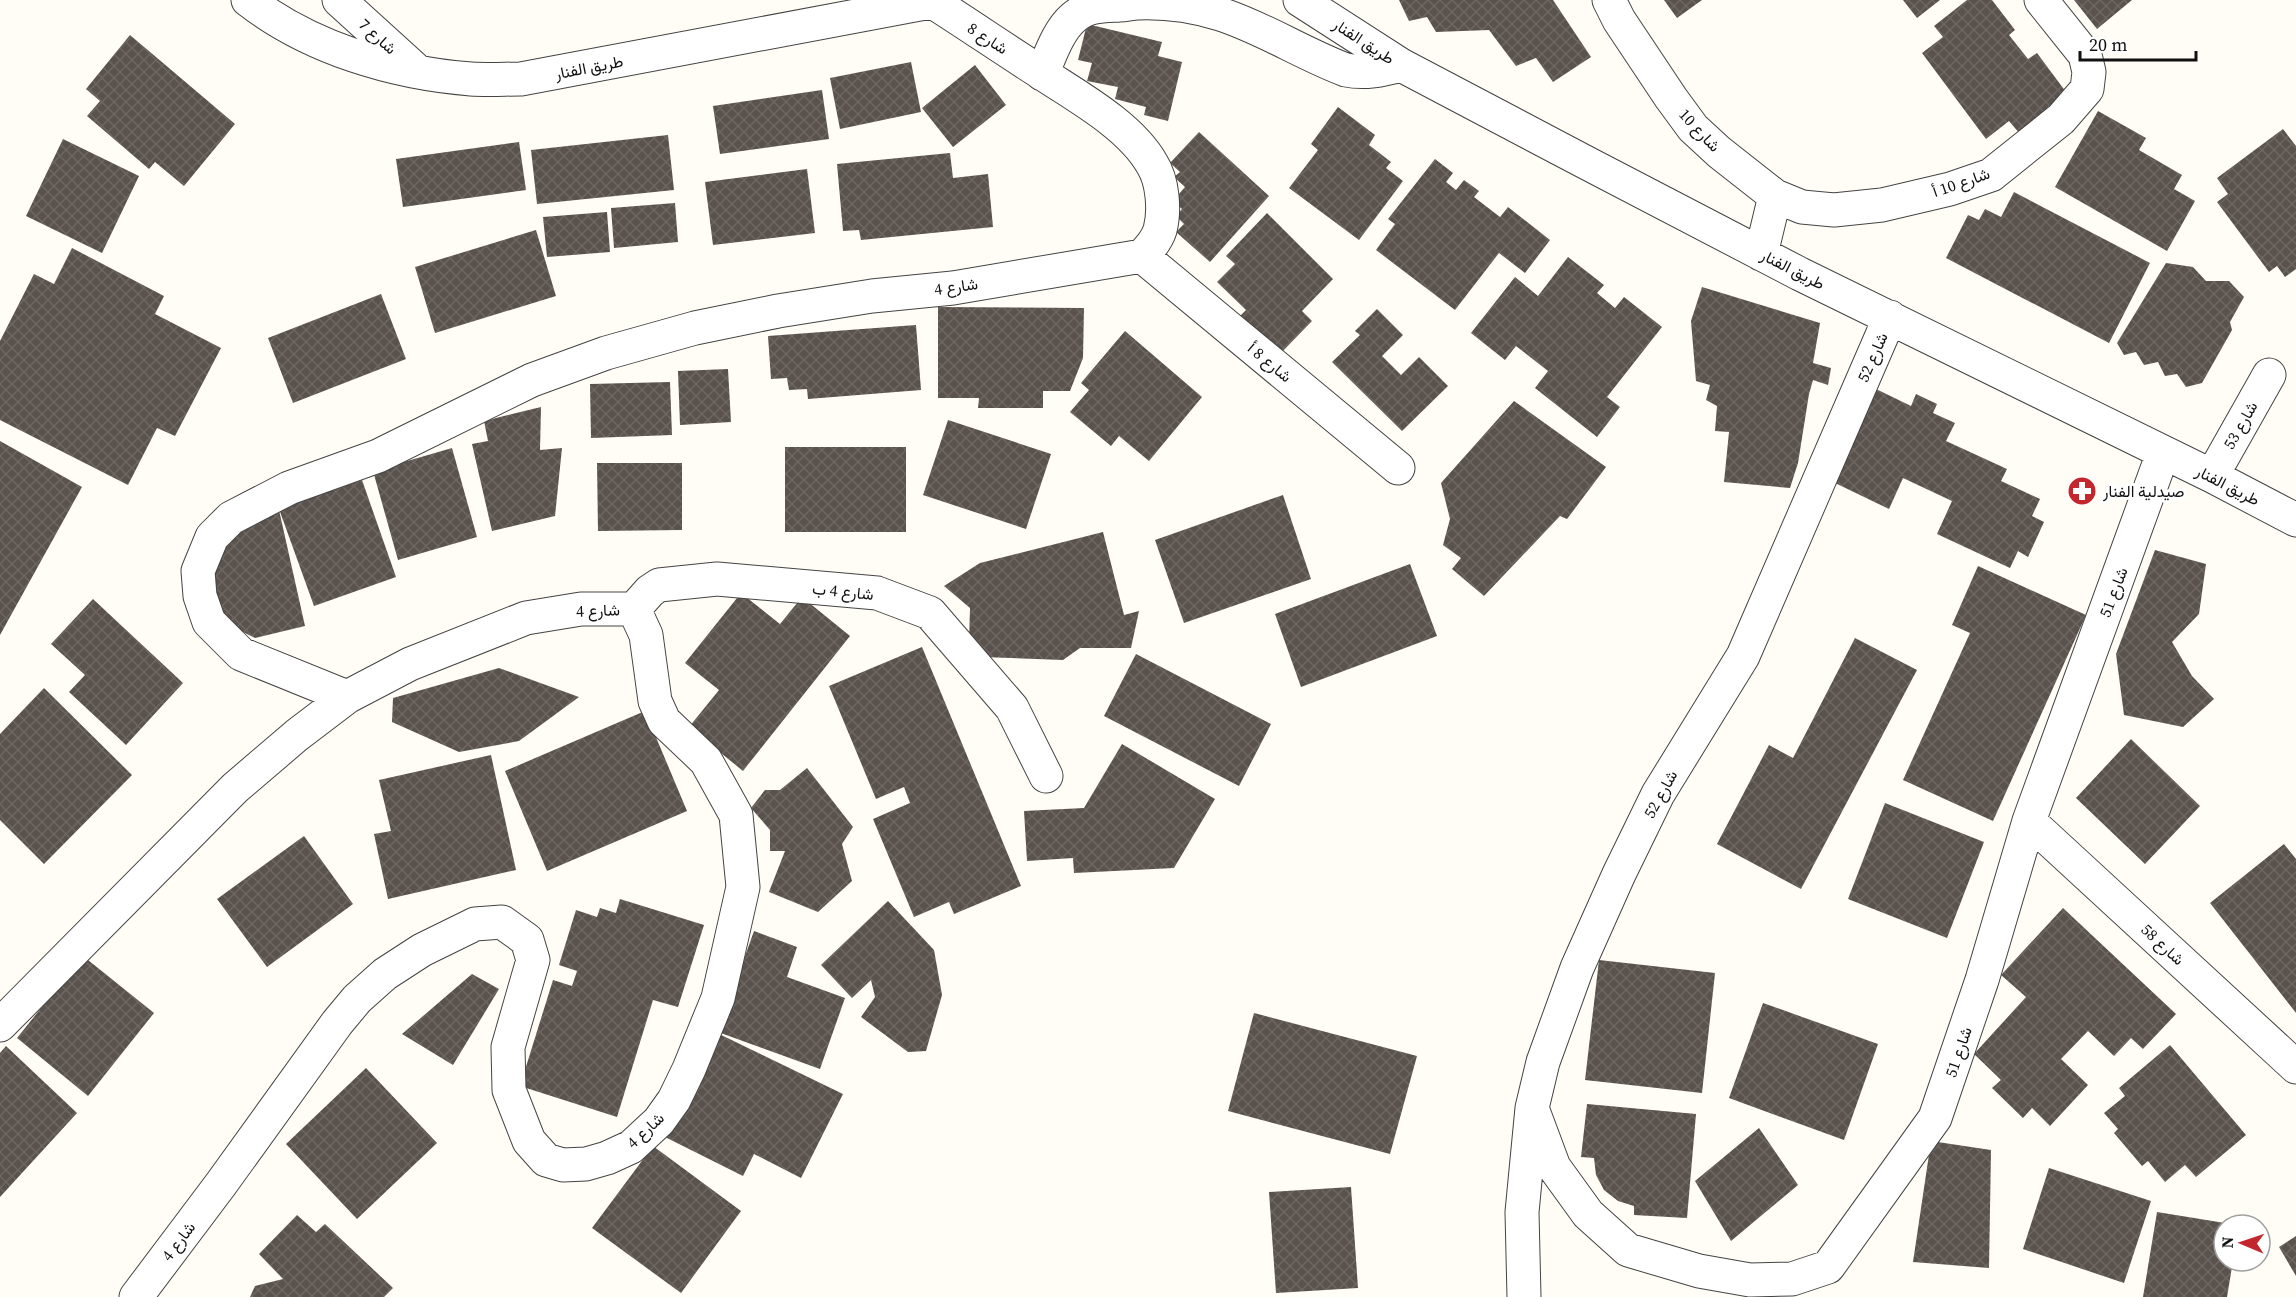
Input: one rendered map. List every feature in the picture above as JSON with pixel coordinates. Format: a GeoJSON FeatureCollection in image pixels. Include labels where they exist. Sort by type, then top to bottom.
{"type":"FeatureCollection","features":[{"type":"Feature","properties":{"kind":"street","name":"طريق الفنار"},"geometry":{"type":"LineString","coordinates":[[248,0],[264,12],[313,39],[365,59],[418,71],[471,79],[522,80],[937,1]]}},
{"type":"Feature","properties":{"kind":"street","name":"شارع 7"},"geometry":{"type":"LineString","coordinates":[[339,0],[418,71]]}},
{"type":"Feature","properties":{"kind":"street","name":"طريق الفنار"},"geometry":{"type":"LineString","coordinates":[[1300,0],[1401,65],[1761,254],[2212,476],[2296,520]]}},
{"type":"Feature","properties":{"kind":"street","name":"شارع 10"},"geometry":{"type":"LineString","coordinates":[[1609,0],[1619,20],[1693,128],[1774,196]]}},
{"type":"Feature","properties":{"kind":"street","name":"شارع 10 أ"},"geometry":{"type":"LineString","coordinates":[[1774,196],[1802,207],[1834,210],[1882,205],[1950,189],[1991,175],[2061,119],[2087,89],[2089,72],[2085,55],[2042,0]]}},
{"type":"Feature","properties":{"kind":"street","name":"شارع 8"},"geometry":{"type":"LineString","coordinates":[[937,1],[1042,74]]}},
{"type":"Feature","properties":{"kind":"street"},"geometry":{"type":"LineString","coordinates":[[1142,256],[1150,248],[1160,231],[1161,200],[1157,174],[1152,164],[1137,144],[1107,118],[1082,98],[1042,74],[1055,44],[1071,19],[1085,9],[1105,5],[1136,3],[1183,6],[1219,14],[1256,28],[1346,70],[1369,72],[1401,65]]}},
{"type":"Feature","properties":{"kind":"street"},"geometry":{"type":"LineString","coordinates":[[1761,254],[1774,196]]}},
{"type":"Feature","properties":{"kind":"street","name":"شارع 8 أ"},"geometry":{"type":"LineString","coordinates":[[1142,256],[1398,468]]}},
{"type":"Feature","properties":{"kind":"street","name":"شارع 4"},"geometry":{"type":"LineString","coordinates":[[347,697],[241,654],[209,622],[201,596],[198,571],[212,537],[231,518],[289,488],[378,456],[532,380],[606,353],[695,328],[778,311],[872,296],[953,288],[1142,256]]}},
{"type":"Feature","properties":{"kind":"street","name":"شارع 52"},"geometry":{"type":"LineString","coordinates":[[1524,1297],[1522,1212],[1532,1108],[1543,1062],[1577,968],[1658,794],[1743,656],[1890,317]]}},
{"type":"Feature","properties":{"kind":"street","name":"شارع 53"},"geometry":{"type":"LineString","coordinates":[[2212,476],[2269,375]]}},
{"type":"Feature","properties":{"kind":"street","name":"شارع 51"},"geometry":{"type":"LineString","coordinates":[[1532,1108],[1554,1167],[1588,1214],[1628,1250],[1699,1271],[1750,1280],[1792,1279],[1828,1267],[1935,1118],[1983,980],[2029,821],[2163,453]]}},
{"type":"Feature","properties":{"kind":"street","name":"شارع 4 ب"},"geometry":{"type":"LineString","coordinates":[[634,609],[650,591],[659,585],[717,579],[877,593],[930,613],[1012,708],[1046,777]]}},
{"type":"Feature","properties":{"kind":"street","name":"شارع 4"},"geometry":{"type":"LineString","coordinates":[[0,1025],[235,788],[297,735],[347,697],[410,664],[526,618],[581,609],[634,609],[646,635],[655,701],[664,721],[706,761],[736,815],[743,887],[718,998],[689,1069],[674,1100],[659,1121],[631,1147],[607,1158],[586,1164],[563,1165],[546,1160],[540,1154],[529,1142],[508,1090],[508,1047],[534,960],[526,940],[502,922],[475,924],[422,950],[385,974],[357,999],[136,1297]]}},
{"type":"Feature","properties":{"kind":"street","name":"شارع 58"},"geometry":{"type":"LineString","coordinates":[[2029,821],[2296,1067]]}},
{"type":"Feature","properties":{"kind":"building"},"geometry":{"type":"Polygon","coordinates":[[[1399,0],[1553,0],[1591,57],[1553,82],[1536,58],[1516,66],[1489,30],[1436,32],[1427,17],[1409,21],[1399,0]]]}},
{"type":"Feature","properties":{"kind":"building"},"geometry":{"type":"Polygon","coordinates":[[[1664,0],[1702,0],[1677,18],[1664,0]]]}},
{"type":"Feature","properties":{"kind":"building"},"geometry":{"type":"Polygon","coordinates":[[[1903,0],[1940,0],[1917,18],[1903,0]]]}},
{"type":"Feature","properties":{"kind":"building"},"geometry":{"type":"Polygon","coordinates":[[[1967,0],[1992,0],[2015,30],[2009,35],[2028,59],[2037,53],[2066,92],[2047,108],[2050,112],[2020,134],[2009,121],[1986,139],[1922,53],[1943,37],[1934,26],[1967,0]]]}},
{"type":"Feature","properties":{"kind":"building"},"geometry":{"type":"Polygon","coordinates":[[[2074,0],[2132,0],[2097,29],[2074,0]]]}},
{"type":"Feature","properties":{"kind":"building"},"geometry":{"type":"Polygon","coordinates":[[[1087,24],[1162,42],[1158,56],[1182,62],[1168,121],[1144,115],[1146,107],[1115,99],[1118,87],[1087,81],[1092,63],[1078,60],[1087,24]]]}},
{"type":"Feature","properties":{"kind":"building"},"geometry":{"type":"Polygon","coordinates":[[[130,35],[235,124],[184,186],[155,162],[149,169],[87,116],[100,101],[86,89],[130,35]]]}},
{"type":"Feature","properties":{"kind":"building"},"geometry":{"type":"Polygon","coordinates":[[[911,62],[921,112],[840,129],[830,78],[911,62]]]}},
{"type":"Feature","properties":{"kind":"building"},"geometry":{"type":"Polygon","coordinates":[[[975,65],[1006,105],[953,147],[922,108],[975,65]]]}},
{"type":"Feature","properties":{"kind":"building"},"geometry":{"type":"Polygon","coordinates":[[[822,90],[829,139],[720,154],[713,106],[822,90]]]}},
{"type":"Feature","properties":{"kind":"building"},"geometry":{"type":"Polygon","coordinates":[[[1338,107],[1375,135],[1369,145],[1391,162],[1386,168],[1403,181],[1359,240],[1289,188],[1318,150],[1311,144],[1338,107]]]}},
{"type":"Feature","properties":{"kind":"building"},"geometry":{"type":"Polygon","coordinates":[[[2098,111],[2146,138],[2139,150],[2182,175],[2174,189],[2195,201],[2167,251],[2055,187],[2098,111]]]}},
{"type":"Feature","properties":{"kind":"building"},"geometry":{"type":"Polygon","coordinates":[[[2283,129],[2296,146],[2296,269],[2285,277],[2277,266],[2269,272],[2217,202],[2228,194],[2217,178],[2283,129]]]}},
{"type":"Feature","properties":{"kind":"building"},"geometry":{"type":"Polygon","coordinates":[[[1199,132],[1269,196],[1210,262],[1176,232],[1184,224],[1176,216],[1182,209],[1173,201],[1185,187],[1174,177],[1180,172],[1170,163],[1199,132]]]}},
{"type":"Feature","properties":{"kind":"building"},"geometry":{"type":"Polygon","coordinates":[[[668,135],[674,190],[537,204],[531,150],[668,135]]]}},
{"type":"Feature","properties":{"kind":"building"},"geometry":{"type":"Polygon","coordinates":[[[63,139],[139,176],[102,253],[26,216],[63,139]]]}},
{"type":"Feature","properties":{"kind":"building"},"geometry":{"type":"Polygon","coordinates":[[[519,142],[526,190],[403,207],[396,159],[519,142]]]}},
{"type":"Feature","properties":{"kind":"building"},"geometry":{"type":"Polygon","coordinates":[[[950,153],[953,178],[988,174],[993,227],[861,240],[859,230],[843,231],[837,164],[950,153]]]}},
{"type":"Feature","properties":{"kind":"building"},"geometry":{"type":"Polygon","coordinates":[[[1435,159],[1453,173],[1446,182],[1456,190],[1464,180],[1479,191],[1474,197],[1500,217],[1508,207],[1550,240],[1525,273],[1499,253],[1455,310],[1376,250],[1395,224],[1388,219],[1435,159]]]}},
{"type":"Feature","properties":{"kind":"building"},"geometry":{"type":"Polygon","coordinates":[[[807,169],[815,233],[713,245],[705,182],[807,169]]]}},
{"type":"Feature","properties":{"kind":"building"},"geometry":{"type":"Polygon","coordinates":[[[2014,192],[2150,263],[2109,343],[1946,258],[1968,215],[1979,220],[1985,209],[2001,217],[2014,192]]]}},
{"type":"Feature","properties":{"kind":"building"},"geometry":{"type":"Polygon","coordinates":[[[675,203],[678,242],[614,248],[611,208],[675,203]]]}},
{"type":"Feature","properties":{"kind":"building"},"geometry":{"type":"Polygon","coordinates":[[[607,212],[610,252],[547,257],[543,217],[607,212]]]}},
{"type":"Feature","properties":{"kind":"building"},"geometry":{"type":"Polygon","coordinates":[[[1267,213],[1333,279],[1302,311],[1312,321],[1279,355],[1240,316],[1246,310],[1217,282],[1235,264],[1226,256],[1267,213]]]}},
{"type":"Feature","properties":{"kind":"building"},"geometry":{"type":"Polygon","coordinates":[[[536,230],[556,296],[435,333],[415,267],[536,230]]]}},
{"type":"Feature","properties":{"kind":"building"},"geometry":{"type":"Polygon","coordinates":[[[72,248],[164,296],[155,314],[221,348],[175,436],[157,428],[128,485],[0,420],[0,341],[34,274],[54,284],[72,248]]]}},
{"type":"Feature","properties":{"kind":"building"},"geometry":{"type":"Polygon","coordinates":[[[1568,257],[1604,285],[1597,293],[1615,308],[1624,297],[1662,327],[1607,397],[1620,407],[1597,437],[1535,388],[1548,371],[1516,346],[1505,360],[1471,333],[1515,277],[1538,296],[1568,257]]]}},
{"type":"Feature","properties":{"kind":"building"},"geometry":{"type":"Polygon","coordinates":[[[2166,263],[2193,267],[2206,281],[2229,281],[2244,297],[2230,322],[2232,330],[2202,383],[2186,387],[2177,374],[2165,376],[2158,362],[2144,365],[2136,352],[2124,355],[2117,343],[2166,263]]]}},
{"type":"Feature","properties":{"kind":"building"},"geometry":{"type":"Polygon","coordinates":[[[1702,287],[1820,323],[1813,363],[1831,368],[1828,385],[1813,380],[1798,463],[1790,488],[1724,482],[1729,432],[1715,431],[1717,406],[1706,400],[1710,385],[1696,381],[1691,321],[1702,287]]]}},
{"type":"Feature","properties":{"kind":"building"},"geometry":{"type":"Polygon","coordinates":[[[381,294],[406,359],[293,403],[268,338],[381,294]]]}},
{"type":"Feature","properties":{"kind":"building"},"geometry":{"type":"Polygon","coordinates":[[[938,307],[1084,308],[1083,358],[1070,391],[1043,391],[1043,408],[978,408],[979,398],[938,398],[938,307]]]}},
{"type":"Feature","properties":{"kind":"building"},"geometry":{"type":"Polygon","coordinates":[[[1377,309],[1403,335],[1382,356],[1401,375],[1419,357],[1448,386],[1402,431],[1332,362],[1360,335],[1355,331],[1377,309]]]}},
{"type":"Feature","properties":{"kind":"building"},"geometry":{"type":"Polygon","coordinates":[[[916,325],[921,390],[808,399],[807,389],[789,390],[787,378],[771,379],[768,336],[916,325]]]}},
{"type":"Feature","properties":{"kind":"building"},"geometry":{"type":"Polygon","coordinates":[[[1125,331],[1202,397],[1149,461],[1119,436],[1111,446],[1070,412],[1089,390],[1081,383],[1125,331]]]}},
{"type":"Feature","properties":{"kind":"building"},"geometry":{"type":"Polygon","coordinates":[[[728,369],[731,422],[680,425],[678,371],[728,369]]]}},
{"type":"Feature","properties":{"kind":"building"},"geometry":{"type":"Polygon","coordinates":[[[670,382],[672,435],[591,438],[590,384],[670,382]]]}},
{"type":"Feature","properties":{"kind":"building"},"geometry":{"type":"Polygon","coordinates":[[[1876,389],[1911,406],[1916,394],[1937,404],[1933,413],[1955,423],[1946,441],[2007,469],[2001,481],[2040,499],[2032,516],[2044,522],[2028,557],[2018,551],[2010,568],[1937,534],[1952,501],[1903,478],[1889,509],[1833,482],[1876,389]]]}},
{"type":"Feature","properties":{"kind":"building"},"geometry":{"type":"Polygon","coordinates":[[[1514,401],[1606,467],[1567,519],[1560,516],[1484,596],[1452,569],[1461,558],[1443,545],[1450,519],[1441,483],[1514,401]]]}},
{"type":"Feature","properties":{"kind":"building"},"geometry":{"type":"Polygon","coordinates":[[[541,407],[540,450],[562,448],[555,516],[492,531],[472,444],[488,441],[484,421],[541,407]]]}},
{"type":"Feature","properties":{"kind":"building"},"geometry":{"type":"Polygon","coordinates":[[[948,420],[1051,454],[1026,529],[923,495],[948,420]]]}},
{"type":"Feature","properties":{"kind":"building"},"geometry":{"type":"Polygon","coordinates":[[[0,441],[82,487],[0,635],[0,441]]]}},
{"type":"Feature","properties":{"kind":"building"},"geometry":{"type":"Polygon","coordinates":[[[785,447],[906,447],[906,532],[785,532],[785,447]]]}},
{"type":"Feature","properties":{"kind":"building"},"geometry":{"type":"Polygon","coordinates":[[[452,448],[477,537],[398,560],[373,471],[452,448]]]}},
{"type":"Feature","properties":{"kind":"building"},"geometry":{"type":"Polygon","coordinates":[[[597,463],[682,463],[682,530],[598,531],[597,463]]]}},
{"type":"Feature","properties":{"kind":"building"},"geometry":{"type":"Polygon","coordinates":[[[362,480],[396,577],[314,606],[279,509],[362,480]]]}},
{"type":"Feature","properties":{"kind":"building"},"geometry":{"type":"Polygon","coordinates":[[[1283,495],[1311,579],[1184,623],[1155,540],[1283,495]]]}},
{"type":"Feature","properties":{"kind":"building"},"geometry":{"type":"Polygon","coordinates":[[[279,510],[305,626],[255,638],[223,622],[212,602],[215,546],[279,510]]]}},
{"type":"Feature","properties":{"kind":"building"},"geometry":{"type":"Polygon","coordinates":[[[1103,532],[1124,615],[1139,611],[1131,648],[1080,648],[1063,660],[982,657],[969,642],[970,608],[944,586],[980,563],[1103,532]]]}},
{"type":"Feature","properties":{"kind":"building"},"geometry":{"type":"Polygon","coordinates":[[[2155,550],[2206,564],[2199,614],[2172,642],[2192,676],[2214,699],[2183,727],[2124,715],[2116,654],[2155,550]]]}},
{"type":"Feature","properties":{"kind":"building"},"geometry":{"type":"Polygon","coordinates":[[[1410,564],[1437,636],[1301,687],[1275,614],[1410,564]]]}},
{"type":"Feature","properties":{"kind":"building"},"geometry":{"type":"Polygon","coordinates":[[[1978,566],[2086,615],[1993,821],[1903,780],[1970,633],[1952,625],[1978,566]]]}},
{"type":"Feature","properties":{"kind":"building"},"geometry":{"type":"Polygon","coordinates":[[[741,593],[780,624],[802,597],[850,636],[743,771],[689,727],[719,690],[685,663],[741,593]]]}},
{"type":"Feature","properties":{"kind":"building"},"geometry":{"type":"Polygon","coordinates":[[[93,599],[183,683],[126,745],[69,692],[85,675],[51,644],[93,599]]]}},
{"type":"Feature","properties":{"kind":"building"},"geometry":{"type":"Polygon","coordinates":[[[1855,638],[1917,670],[1801,889],[1717,844],[1769,745],[1793,758],[1855,638]]]}},
{"type":"Feature","properties":{"kind":"building"},"geometry":{"type":"Polygon","coordinates":[[[922,647],[1021,886],[954,914],[949,902],[914,917],[873,819],[910,803],[904,787],[876,799],[829,686],[922,647]]]}},
{"type":"Feature","properties":{"kind":"building"},"geometry":{"type":"Polygon","coordinates":[[[1136,654],[1271,724],[1239,786],[1104,716],[1136,654]]]}},
{"type":"Feature","properties":{"kind":"building"},"geometry":{"type":"Polygon","coordinates":[[[499,668],[579,697],[519,741],[459,752],[392,722],[393,698],[499,668]]]}},
{"type":"Feature","properties":{"kind":"building"},"geometry":{"type":"Polygon","coordinates":[[[44,688],[132,775],[44,864],[0,820],[0,734],[44,688]]]}},
{"type":"Feature","properties":{"kind":"building"},"geometry":{"type":"Polygon","coordinates":[[[645,711],[687,811],[547,871],[505,771],[645,711]]]}},
{"type":"Feature","properties":{"kind":"building"},"geometry":{"type":"Polygon","coordinates":[[[2131,739],[2200,806],[2145,864],[2076,798],[2131,739]]]}},
{"type":"Feature","properties":{"kind":"building"},"geometry":{"type":"Polygon","coordinates":[[[1122,744],[1215,799],[1174,868],[1074,873],[1073,858],[1027,861],[1024,811],[1084,808],[1122,744]]]}},
{"type":"Feature","properties":{"kind":"building"},"geometry":{"type":"Polygon","coordinates":[[[491,755],[516,870],[388,899],[374,834],[391,831],[379,780],[491,755]]]}},
{"type":"Feature","properties":{"kind":"building"},"geometry":{"type":"Polygon","coordinates":[[[807,768],[853,827],[842,844],[852,881],[818,912],[769,892],[785,851],[770,851],[770,830],[751,808],[765,790],[780,790],[807,768]]]}},
{"type":"Feature","properties":{"kind":"building"},"geometry":{"type":"Polygon","coordinates":[[[1885,803],[1984,842],[1947,938],[1848,899],[1885,803]]]}},
{"type":"Feature","properties":{"kind":"building"},"geometry":{"type":"Polygon","coordinates":[[[304,836],[353,904],[267,967],[217,899],[304,836]]]}},
{"type":"Feature","properties":{"kind":"building"},"geometry":{"type":"Polygon","coordinates":[[[2284,844],[2296,859],[2296,1013],[2210,903],[2284,844]]]}},
{"type":"Feature","properties":{"kind":"building"},"geometry":{"type":"Polygon","coordinates":[[[620,899],[704,925],[678,1007],[653,1000],[617,1117],[520,1086],[553,980],[572,986],[577,971],[559,965],[576,910],[597,917],[600,908],[616,913],[620,899]]]}},
{"type":"Feature","properties":{"kind":"building"},"geometry":{"type":"Polygon","coordinates":[[[888,901],[934,950],[942,995],[926,1051],[908,1052],[861,1017],[875,997],[871,980],[852,998],[821,965],[888,901]]]}},
{"type":"Feature","properties":{"kind":"building"},"geometry":{"type":"Polygon","coordinates":[[[2063,908],[2176,1014],[2143,1049],[2131,1038],[2114,1056],[2088,1031],[2061,1059],[2088,1085],[2050,1126],[2032,1108],[2023,1118],[1992,1088],[2001,1080],[1974,1054],[2026,997],[2001,975],[2063,908]]]}},
{"type":"Feature","properties":{"kind":"building"},"geometry":{"type":"Polygon","coordinates":[[[754,931],[797,947],[787,977],[845,998],[820,1069],[718,1032],[754,931]]]}},
{"type":"Feature","properties":{"kind":"building"},"geometry":{"type":"Polygon","coordinates":[[[83,956],[154,1013],[88,1096],[17,1038],[83,956]]]}},
{"type":"Feature","properties":{"kind":"building"},"geometry":{"type":"Polygon","coordinates":[[[1599,960],[1715,973],[1702,1093],[1585,1080],[1599,960]]]}},
{"type":"Feature","properties":{"kind":"building"},"geometry":{"type":"Polygon","coordinates":[[[472,974],[499,989],[453,1065],[402,1034],[472,974]]]}},
{"type":"Feature","properties":{"kind":"building"},"geometry":{"type":"Polygon","coordinates":[[[1763,1003],[1878,1044],[1844,1140],[1729,1098],[1763,1003]]]}},
{"type":"Feature","properties":{"kind":"building"},"geometry":{"type":"Polygon","coordinates":[[[1254,1013],[1417,1056],[1390,1154],[1228,1111],[1254,1013]]]}},
{"type":"Feature","properties":{"kind":"building"},"geometry":{"type":"Polygon","coordinates":[[[713,1031],[843,1094],[801,1178],[754,1154],[743,1176],[663,1136],[713,1031]]]}},
{"type":"Feature","properties":{"kind":"building"},"geometry":{"type":"Polygon","coordinates":[[[2170,1045],[2246,1135],[2196,1177],[2185,1165],[2165,1182],[2148,1161],[2142,1166],[2114,1133],[2118,1129],[2104,1113],[2125,1096],[2119,1088],[2170,1045]]]}},
{"type":"Feature","properties":{"kind":"building"},"geometry":{"type":"Polygon","coordinates":[[[6,1046],[77,1113],[0,1197],[0,1053],[6,1046]]]}},
{"type":"Feature","properties":{"kind":"building"},"geometry":{"type":"Polygon","coordinates":[[[366,1068],[437,1143],[357,1219],[286,1144],[366,1068]]]}},
{"type":"Feature","properties":{"kind":"building"},"geometry":{"type":"Polygon","coordinates":[[[1587,1104],[1696,1114],[1687,1218],[1634,1215],[1634,1206],[1618,1201],[1604,1190],[1596,1175],[1594,1158],[1581,1157],[1587,1104]]]}},
{"type":"Feature","properties":{"kind":"building"},"geometry":{"type":"Polygon","coordinates":[[[1759,1128],[1798,1185],[1731,1241],[1695,1181],[1759,1128]]]}},
{"type":"Feature","properties":{"kind":"building"},"geometry":{"type":"Polygon","coordinates":[[[1931,1141],[1991,1150],[1989,1268],[1913,1262],[1931,1141]]]}},
{"type":"Feature","properties":{"kind":"building"},"geometry":{"type":"Polygon","coordinates":[[[653,1146],[741,1211],[681,1293],[592,1228],[653,1146]]]}},
{"type":"Feature","properties":{"kind":"building"},"geometry":{"type":"Polygon","coordinates":[[[2049,1168],[2151,1201],[2124,1283],[2023,1249],[2049,1168]]]}},
{"type":"Feature","properties":{"kind":"building"},"geometry":{"type":"Polygon","coordinates":[[[1351,1187],[1358,1288],[1276,1293],[1269,1192],[1351,1187]]]}},
{"type":"Feature","properties":{"kind":"building"},"geometry":{"type":"Polygon","coordinates":[[[2157,1212],[2212,1221],[2212,1273],[2231,1273],[2227,1297],[2143,1297],[2157,1212]]]}},
{"type":"Feature","properties":{"kind":"building"},"geometry":{"type":"Polygon","coordinates":[[[297,1215],[316,1232],[325,1224],[393,1288],[384,1297],[250,1297],[255,1286],[283,1279],[259,1254],[297,1215]]]}},
{"type":"Feature","properties":{"kind":"building"},"geometry":{"type":"Polygon","coordinates":[[[2296,1236],[2296,1276],[2279,1247],[2296,1236]]]}},
{"type":"Feature","properties":{"kind":"place","name":"صيدلية الفنار"},"geometry":{"type":"Point","coordinates":[2082,491]}}]}
